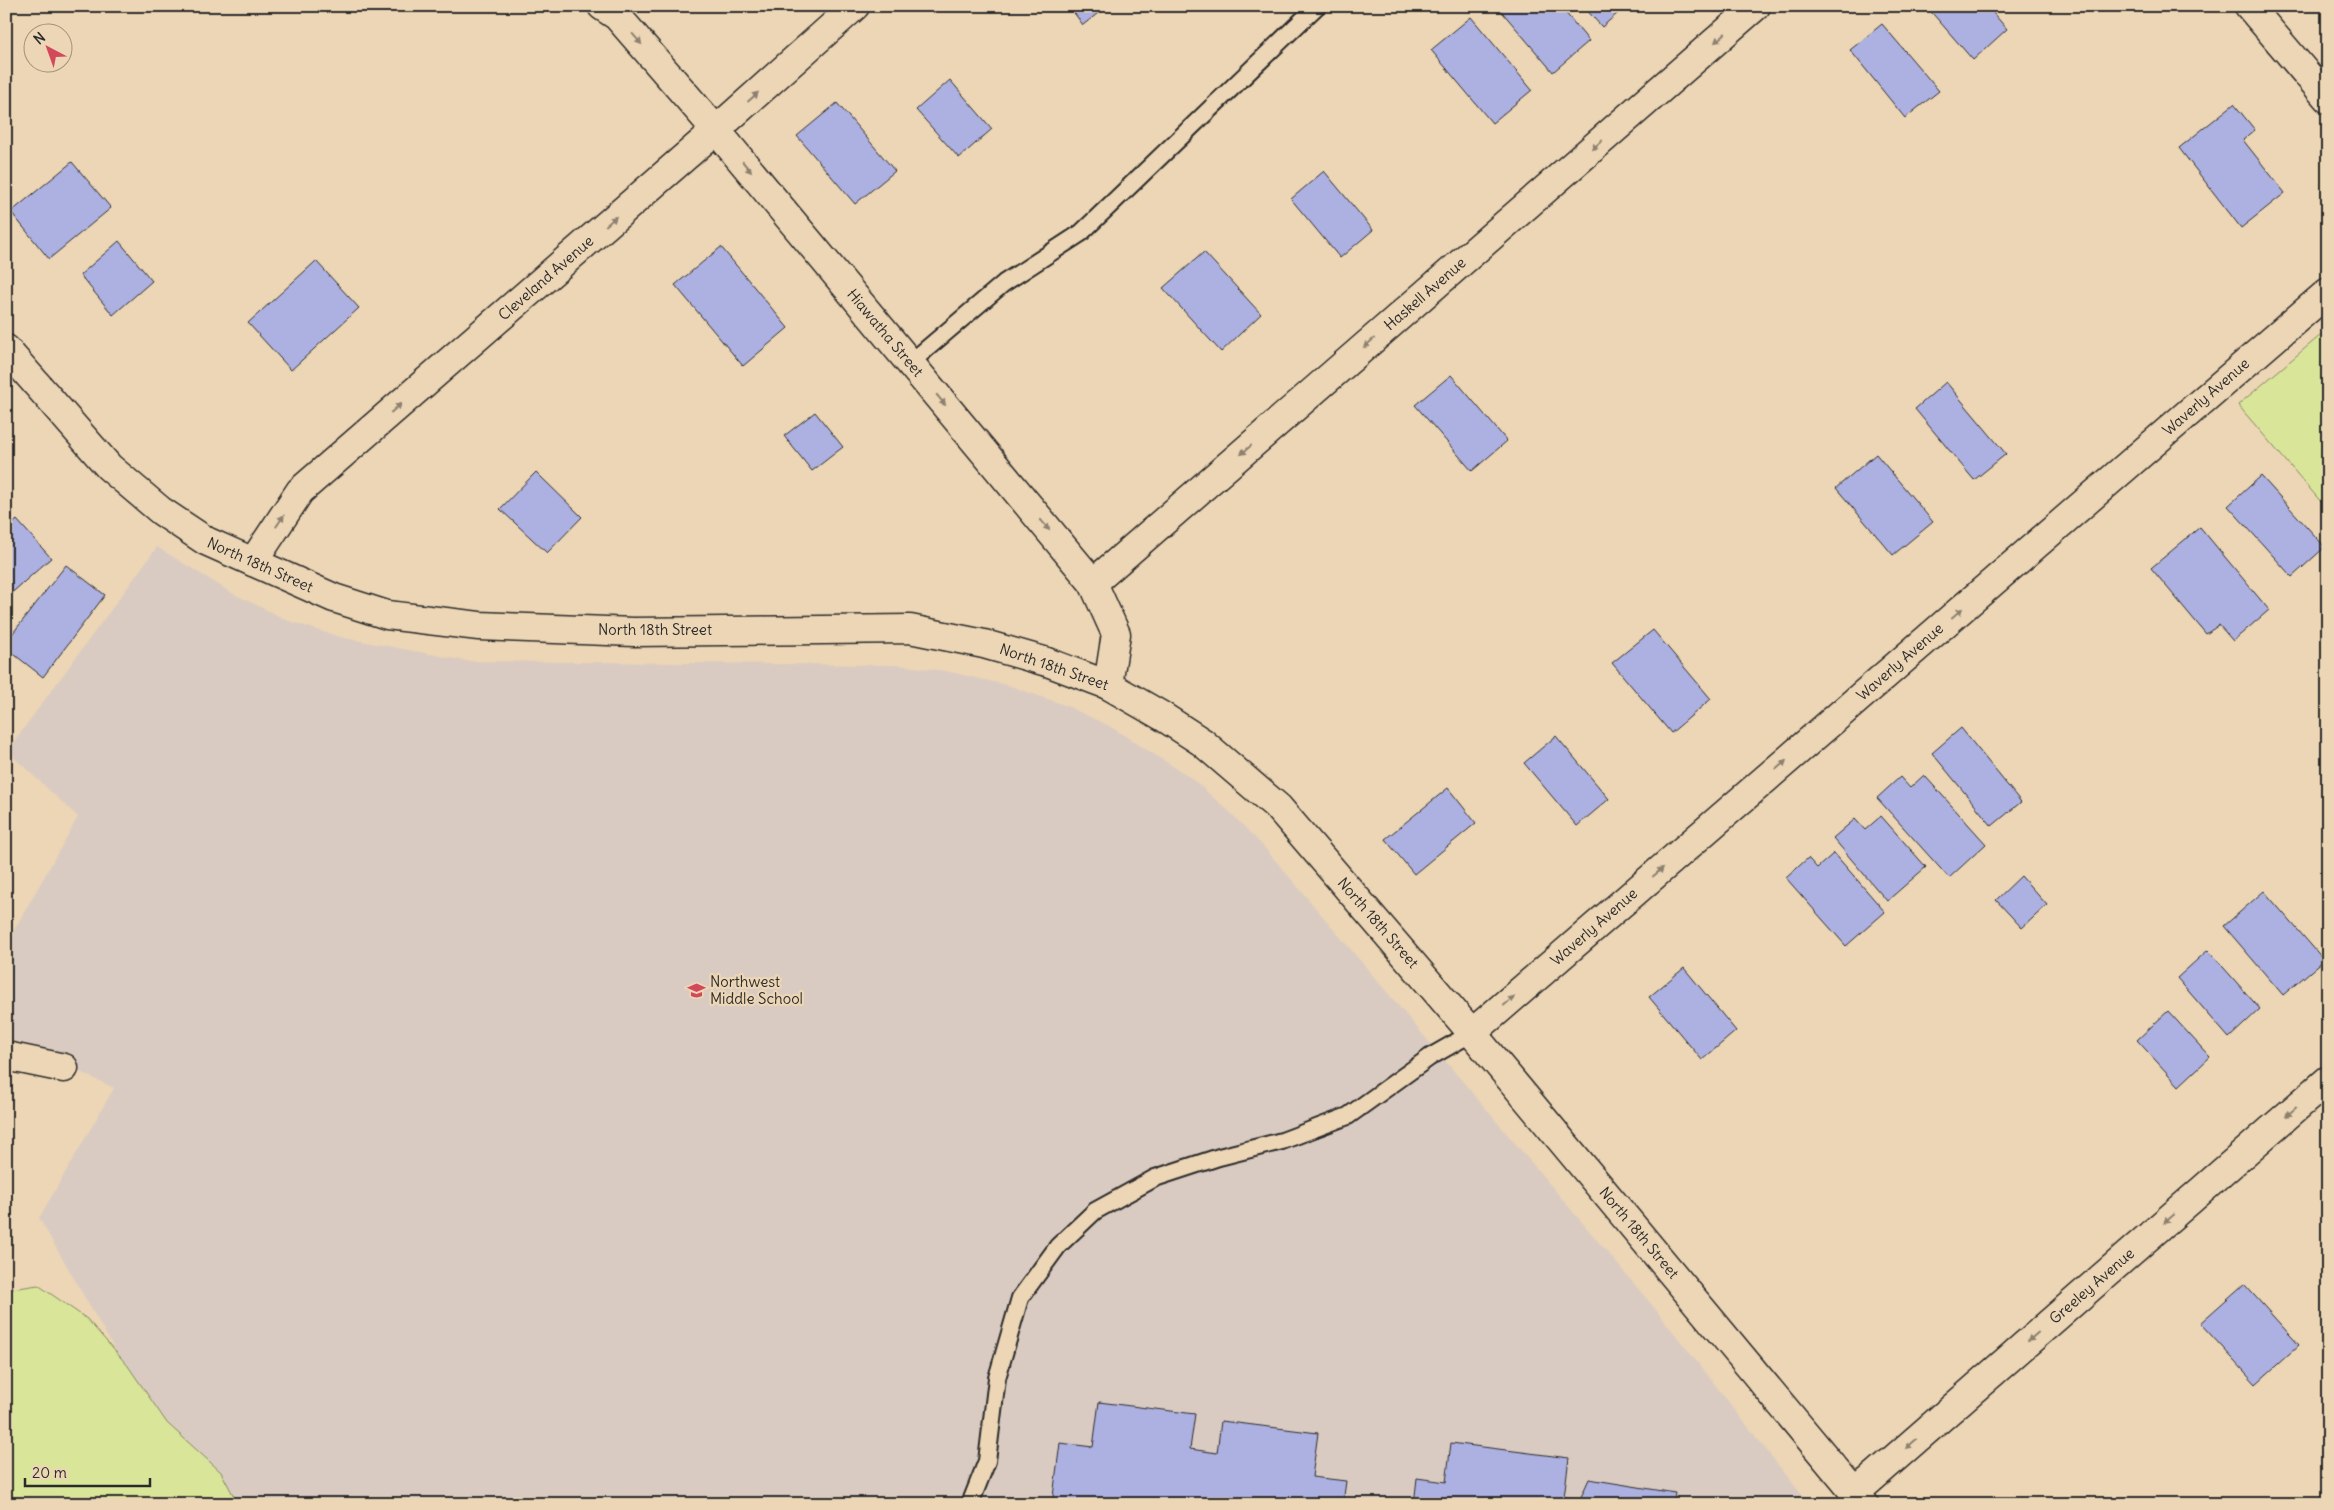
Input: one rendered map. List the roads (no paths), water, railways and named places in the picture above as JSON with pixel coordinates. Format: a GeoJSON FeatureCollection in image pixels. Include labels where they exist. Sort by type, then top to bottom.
{"type":"FeatureCollection","features":[{"type":"Feature","properties":{"kind":"street","name":"Hiawatha Street"},"geometry":{"type":"LineString","coordinates":[[602,6],[616,16],[716,130],[1093,583],[1116,634],[1108,685]]}},
{"type":"Feature","properties":{"kind":"street","name":"Cleveland Avenue"},"geometry":{"type":"LineString","coordinates":[[253,562],[300,492],[716,130],[855,6]]}},
{"type":"Feature","properties":{"kind":"street","name":"Haskell Avenue"},"geometry":{"type":"LineString","coordinates":[[1093,583],[1756,6]]}},
{"type":"Feature","properties":{"kind":"street"},"geometry":{"type":"LineString","coordinates":[[2249,6],[2328,99]]}},
{"type":"Feature","properties":{"kind":"street","name":"Waverly Avenue"},"geometry":{"type":"LineString","coordinates":[[1472,1033],[2328,292]]}},
{"type":"Feature","properties":{"kind":"street","name":"North 18th Street"},"geometry":{"type":"LineString","coordinates":[[6,349],[109,467],[161,511],[206,541],[334,598],[387,616],[479,626],[634,632],[910,629],[984,644],[1047,662],[1108,685],[1202,742],[1279,808],[1472,1033],[1860,1498]]}},
{"type":"Feature","properties":{"kind":"street"},"geometry":{"type":"LineString","coordinates":[[6,1056],[64,1068]]}},
{"type":"Feature","properties":{"kind":"street","name":"Greeley Avenue"},"geometry":{"type":"LineString","coordinates":[[1860,1498],[2328,1080]]}},
{"type":"Feature","properties":{"kind":"lane"},"geometry":{"type":"LineString","coordinates":[[910,363],[1004,283],[1080,233],[1317,6]]}},
{"type":"Feature","properties":{"kind":"lane"},"geometry":{"type":"LineString","coordinates":[[970,1504],[987,1460],[998,1378],[1020,1298],[1058,1246],[1095,1211],[1154,1178],[1219,1157],[1282,1141],[1348,1116],[1430,1057],[1472,1033]]}},
{"type":"Feature","properties":{"kind":"place","name":"Northwest Middle School"},"geometry":{"type":"Point","coordinates":[696,991]}}]}
